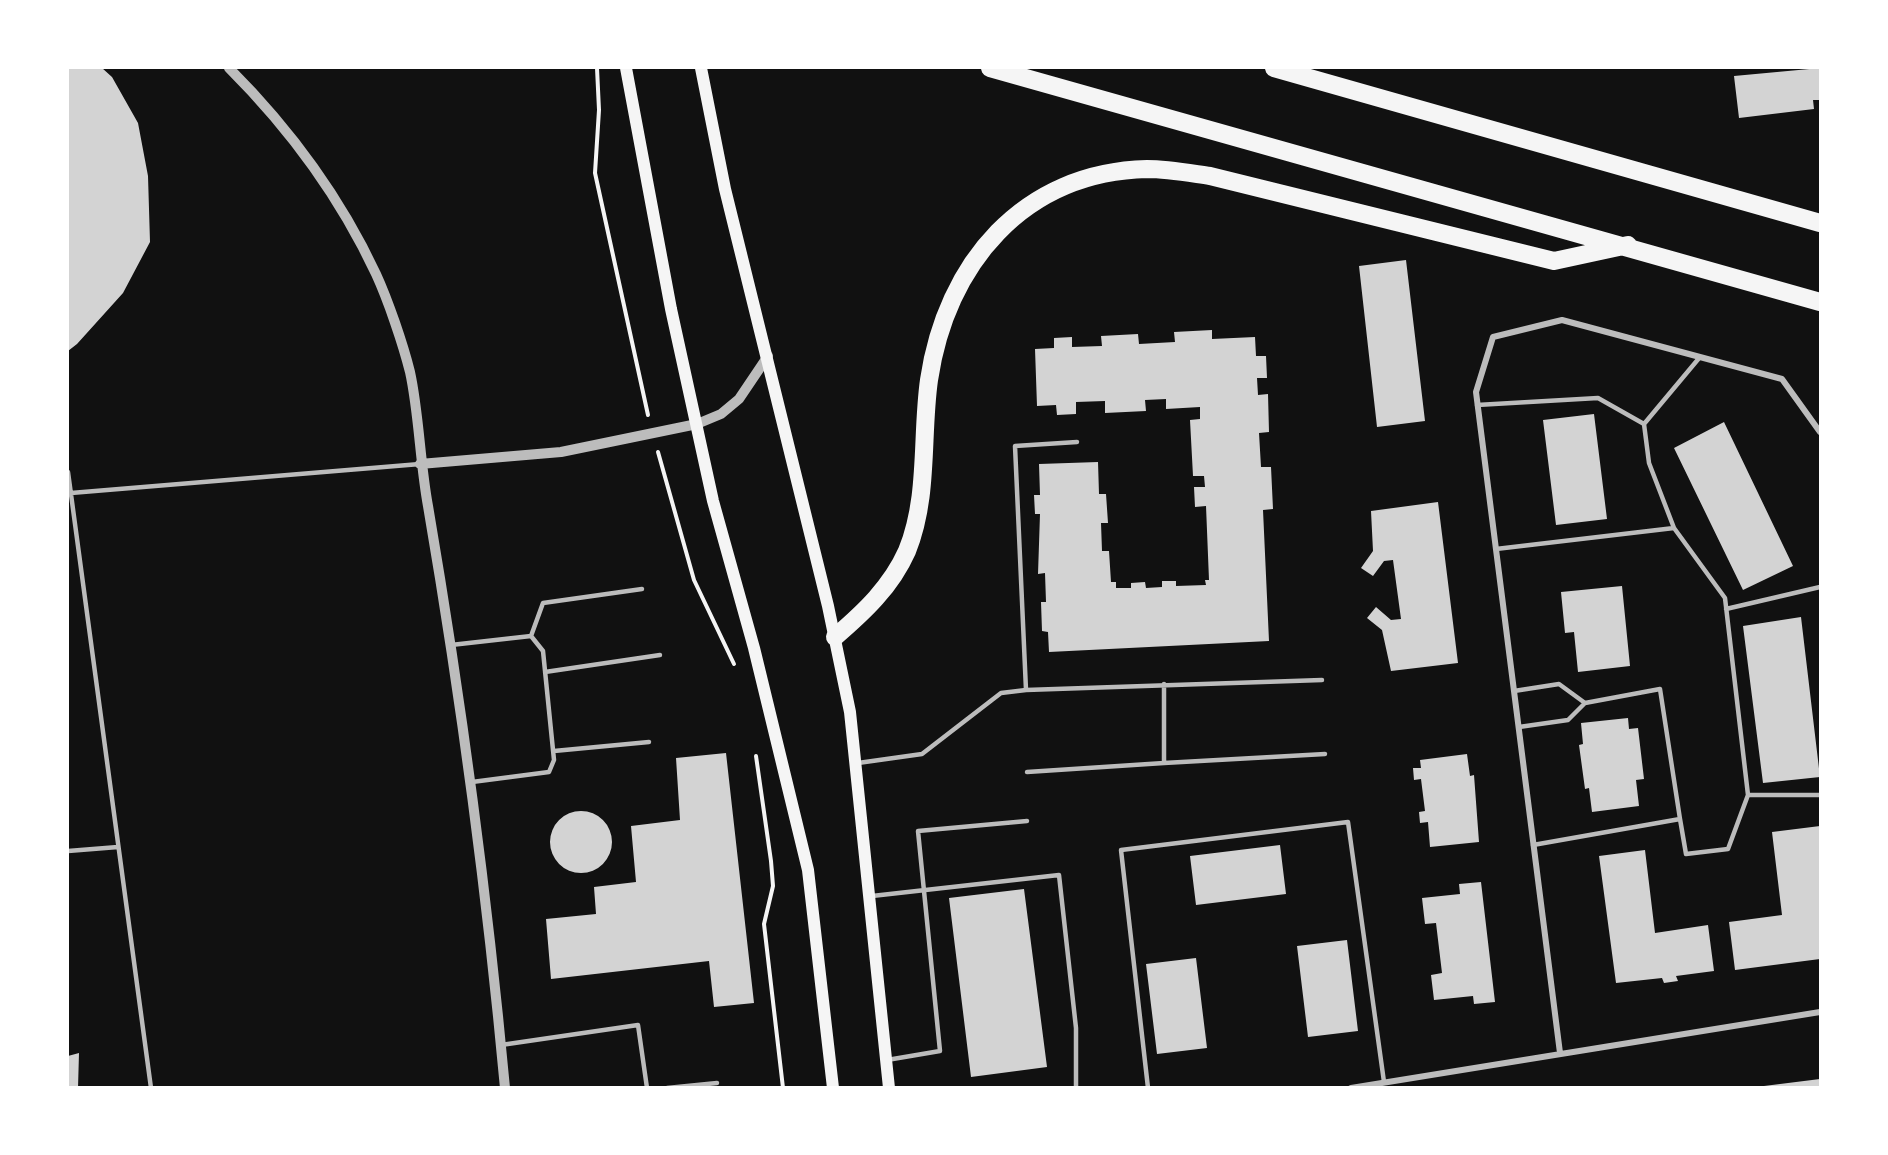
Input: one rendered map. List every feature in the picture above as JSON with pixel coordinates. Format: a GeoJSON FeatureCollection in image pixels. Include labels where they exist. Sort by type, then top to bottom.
{"type":"FeatureCollection","features":[{"type":"Feature","properties":{"kind":"highway"},"geometry":{"type":"LineString","coordinates":[[990,68],[1628,245],[1821,302]]}},
{"type":"Feature","properties":{"kind":"highway"},"geometry":{"type":"LineString","coordinates":[[1274,68],[1821,223]]}},
{"type":"Feature","properties":{"kind":"highway"},"geometry":{"type":"LineString","coordinates":[[835,637],[863,613],[893,579],[907,550],[918,516],[929,381],[935,349],[954,296],[970,266],[990,239],[1034,201],[1077,182],[1109,174],[1146,169],[1177,171],[1210,176],[1554,261],[1628,245]]}},
{"type":"Feature","properties":{"kind":"main road"},"geometry":{"type":"LineString","coordinates":[[626,68],[671,309],[713,501],[754,648],[808,870],[833,1088]]}},
{"type":"Feature","properties":{"kind":"main road"},"geometry":{"type":"LineString","coordinates":[[701,68],[725,189],[768,356],[835,637],[850,712],[889,1088]]}},
{"type":"Feature","properties":{"kind":"street"},"geometry":{"type":"LineString","coordinates":[[229,68],[292,138],[340,206],[377,276],[410,372],[420,464],[452,645],[471,782],[505,1088]]}},
{"type":"Feature","properties":{"kind":"street"},"geometry":{"type":"LineString","coordinates":[[1560,1053],[1477,405],[1476,392],[1493,337],[1562,320],[1782,379],[1821,432]]}},
{"type":"Feature","properties":{"kind":"street"},"geometry":{"type":"LineString","coordinates":[[420,464],[561,452],[697,424],[721,414],[739,399],[768,356]]}},
{"type":"Feature","properties":{"kind":"street"},"geometry":{"type":"LineString","coordinates":[[1351,1088],[1821,1012]]}},
{"type":"Feature","properties":{"kind":"lane"},"geometry":{"type":"LineString","coordinates":[[1519,728],[1568,720],[1585,703],[1660,689],[1686,854],[1728,849],[1748,795],[1725,598],[1674,528],[1649,463],[1644,424],[1700,357]]}},
{"type":"Feature","properties":{"kind":"lane"},"geometry":{"type":"LineString","coordinates":[[1477,405],[1598,398],[1644,424]]}},
{"type":"Feature","properties":{"kind":"lane"},"geometry":{"type":"LineString","coordinates":[[1026,690],[1015,446],[1077,442]]}},
{"type":"Feature","properties":{"kind":"lane"},"geometry":{"type":"LineString","coordinates":[[71,493],[420,464]]}},
{"type":"Feature","properties":{"kind":"lane"},"geometry":{"type":"LineString","coordinates":[[68,472],[151,1088]]}},
{"type":"Feature","properties":{"kind":"lane"},"geometry":{"type":"LineString","coordinates":[[1496,549],[1674,528]]}},
{"type":"Feature","properties":{"kind":"lane"},"geometry":{"type":"LineString","coordinates":[[1726,609],[1821,587]]}},
{"type":"Feature","properties":{"kind":"lane"},"geometry":{"type":"LineString","coordinates":[[531,636],[543,603],[642,589]]}},
{"type":"Feature","properties":{"kind":"lane"},"geometry":{"type":"LineString","coordinates":[[452,645],[531,636]]}},
{"type":"Feature","properties":{"kind":"lane"},"geometry":{"type":"LineString","coordinates":[[471,782],[549,772],[554,760],[543,651],[531,636]]}},
{"type":"Feature","properties":{"kind":"lane"},"geometry":{"type":"LineString","coordinates":[[545,672],[660,654]]}},
{"type":"Feature","properties":{"kind":"lane"},"geometry":{"type":"LineString","coordinates":[[855,763],[922,754],[1001,693],[1164,684],[1322,680]]}},
{"type":"Feature","properties":{"kind":"lane"},"geometry":{"type":"LineString","coordinates":[[1164,684],[1164,763]]}},
{"type":"Feature","properties":{"kind":"lane"},"geometry":{"type":"LineString","coordinates":[[1514,691],[1559,684],[1585,703]]}},
{"type":"Feature","properties":{"kind":"lane"},"geometry":{"type":"LineString","coordinates":[[554,751],[649,742]]}},
{"type":"Feature","properties":{"kind":"lane"},"geometry":{"type":"LineString","coordinates":[[1027,772],[1325,754]]}},
{"type":"Feature","properties":{"kind":"lane"},"geometry":{"type":"LineString","coordinates":[[1748,795],[1821,795]]}},
{"type":"Feature","properties":{"kind":"lane"},"geometry":{"type":"LineString","coordinates":[[1533,845],[1680,819]]}},
{"type":"Feature","properties":{"kind":"lane"},"geometry":{"type":"LineString","coordinates":[[886,1060],[940,1051],[922,890],[918,831],[1027,821]]}},
{"type":"Feature","properties":{"kind":"lane"},"geometry":{"type":"LineString","coordinates":[[1148,1088],[1121,850],[1348,822],[1384,1082]]}},
{"type":"Feature","properties":{"kind":"lane"},"geometry":{"type":"LineString","coordinates":[[68,851],[118,847]]}},
{"type":"Feature","properties":{"kind":"lane"},"geometry":{"type":"LineString","coordinates":[[869,896],[1059,875],[1076,1028],[1076,1088]]}},
{"type":"Feature","properties":{"kind":"lane"},"geometry":{"type":"LineString","coordinates":[[501,1045],[638,1026],[647,1088]]}},
{"type":"Feature","properties":{"kind":"lane"},"geometry":{"type":"LineString","coordinates":[[667,1088],[717,1083]]}},
{"type":"Feature","properties":{"kind":"path"},"geometry":{"type":"LineString","coordinates":[[597,68],[599,110],[595,173],[639,384]]}},
{"type":"Feature","properties":{"kind":"path"},"geometry":{"type":"LineString","coordinates":[[668,489],[694,580],[735,668]]}},
{"type":"Feature","properties":{"kind":"path"},"geometry":{"type":"LineString","coordinates":[[754,745],[772,870],[773,886],[764,924],[783,1088]]}},
{"type":"Feature","properties":{"kind":"building"},"geometry":{"type":"Polygon","coordinates":[[[68,68],[102,68],[112,77],[138,123],[148,176],[150,242],[123,293],[68,351],[68,68]]]}},
{"type":"Feature","properties":{"kind":"building"},"geometry":{"type":"Polygon","coordinates":[[[1820,68],[1820,100],[1813,100],[1814,109],[1739,118],[1734,76],[1820,68]]]}},
{"type":"Feature","properties":{"kind":"building"},"geometry":{"type":"Polygon","coordinates":[[[1406,260],[1425,421],[1377,427],[1359,266],[1406,260]]]}},
{"type":"Feature","properties":{"kind":"building"},"geometry":{"type":"Polygon","coordinates":[[[1212,330],[1212,339],[1255,337],[1256,356],[1266,356],[1267,378],[1257,378],[1258,395],[1268,394],[1269,432],[1259,433],[1261,467],[1271,467],[1273,509],[1263,510],[1269,641],[1049,652],[1048,632],[1042,631],[1041,602],[1046,602],[1045,573],[1038,574],[1040,514],[1035,514],[1034,495],[1040,495],[1039,464],[1098,462],[1099,494],[1106,494],[1108,523],[1101,523],[1102,551],[1109,551],[1111,582],[1116,582],[1116,588],[1131,588],[1131,583],[1145,582],[1146,588],[1162,587],[1162,581],[1176,581],[1176,586],[1206,585],[1205,580],[1209,580],[1206,506],[1195,507],[1194,487],[1205,487],[1204,476],[1193,476],[1190,420],[1200,419],[1200,407],[1166,409],[1166,399],[1145,400],[1146,411],[1105,413],[1105,401],[1076,402],[1076,414],[1057,415],[1056,405],[1037,406],[1035,349],[1054,348],[1054,338],[1072,337],[1072,347],[1102,346],[1101,336],[1138,334],[1139,344],[1175,342],[1174,332],[1212,330]]]}},
{"type":"Feature","properties":{"kind":"building"},"geometry":{"type":"Polygon","coordinates":[[[1594,414],[1607,519],[1556,525],[1543,420],[1594,414]]]}},
{"type":"Feature","properties":{"kind":"building"},"geometry":{"type":"Polygon","coordinates":[[[1724,422],[1793,566],[1743,590],[1674,448],[1724,422]]]}},
{"type":"Feature","properties":{"kind":"building"},"geometry":{"type":"Polygon","coordinates":[[[1438,502],[1458,663],[1391,671],[1382,630],[1367,618],[1376,607],[1391,620],[1401,619],[1393,560],[1384,561],[1373,576],[1361,568],[1373,551],[1371,511],[1438,502]]]}},
{"type":"Feature","properties":{"kind":"building"},"geometry":{"type":"Polygon","coordinates":[[[1622,586],[1630,666],[1578,672],[1574,632],[1565,633],[1561,592],[1622,586]]]}},
{"type":"Feature","properties":{"kind":"building"},"geometry":{"type":"Polygon","coordinates":[[[1801,617],[1820,777],[1763,783],[1743,626],[1801,617]]]}},
{"type":"Feature","properties":{"kind":"building"},"geometry":{"type":"Polygon","coordinates":[[[1628,718],[1629,729],[1638,728],[1644,779],[1636,780],[1639,806],[1592,812],[1589,788],[1585,789],[1579,745],[1583,744],[1581,723],[1628,718]]]}},
{"type":"Feature","properties":{"kind":"building"},"geometry":{"type":"Polygon","coordinates":[[[726,753],[754,1003],[714,1007],[709,961],[551,979],[546,919],[596,914],[594,887],[636,882],[631,826],[680,820],[676,758],[726,753]]]}},
{"type":"Feature","properties":{"kind":"building"},"geometry":{"type":"Polygon","coordinates":[[[1467,754],[1470,776],[1474,775],[1479,842],[1430,847],[1428,822],[1420,823],[1419,812],[1425,811],[1421,779],[1414,780],[1413,768],[1421,768],[1420,760],[1467,754]]]}},
{"type":"Feature","properties":{"kind":"building"},"geometry":{"type":"Polygon","coordinates":[[[575,811],[587,811],[603,820],[610,830],[612,842],[610,854],[603,864],[587,873],[575,873],[564,868],[555,859],[550,848],[550,836],[555,825],[564,816],[575,811]]]}},
{"type":"Feature","properties":{"kind":"building"},"geometry":{"type":"Polygon","coordinates":[[[1820,826],[1820,959],[1735,970],[1729,922],[1782,915],[1772,832],[1820,826]]]}},
{"type":"Feature","properties":{"kind":"building"},"geometry":{"type":"Polygon","coordinates":[[[1280,845],[1286,894],[1196,905],[1190,856],[1280,845]]]}},
{"type":"Feature","properties":{"kind":"building"},"geometry":{"type":"Polygon","coordinates":[[[1645,850],[1655,933],[1708,925],[1714,971],[1676,976],[1678,981],[1664,983],[1662,978],[1616,983],[1599,856],[1645,850]]]}},
{"type":"Feature","properties":{"kind":"building"},"geometry":{"type":"Polygon","coordinates":[[[1481,882],[1495,1002],[1474,1004],[1473,996],[1434,1000],[1431,975],[1442,973],[1436,923],[1425,924],[1422,898],[1460,894],[1459,884],[1481,882]]]}},
{"type":"Feature","properties":{"kind":"building"},"geometry":{"type":"Polygon","coordinates":[[[1024,889],[1047,1067],[971,1077],[949,898],[1024,889]]]}},
{"type":"Feature","properties":{"kind":"building"},"geometry":{"type":"Polygon","coordinates":[[[1347,940],[1358,1031],[1308,1037],[1297,946],[1347,940]]]}},
{"type":"Feature","properties":{"kind":"building"},"geometry":{"type":"Polygon","coordinates":[[[1196,958],[1207,1048],[1157,1054],[1146,964],[1196,958]]]}},
{"type":"Feature","properties":{"kind":"building"},"geometry":{"type":"Polygon","coordinates":[[[79,1053],[78,1088],[68,1088],[68,1056],[79,1053]]]}},
{"type":"Feature","properties":{"kind":"building"},"geometry":{"type":"Polygon","coordinates":[[[1820,1079],[1820,1088],[1764,1088],[1764,1086],[1820,1079]]]}}]}
